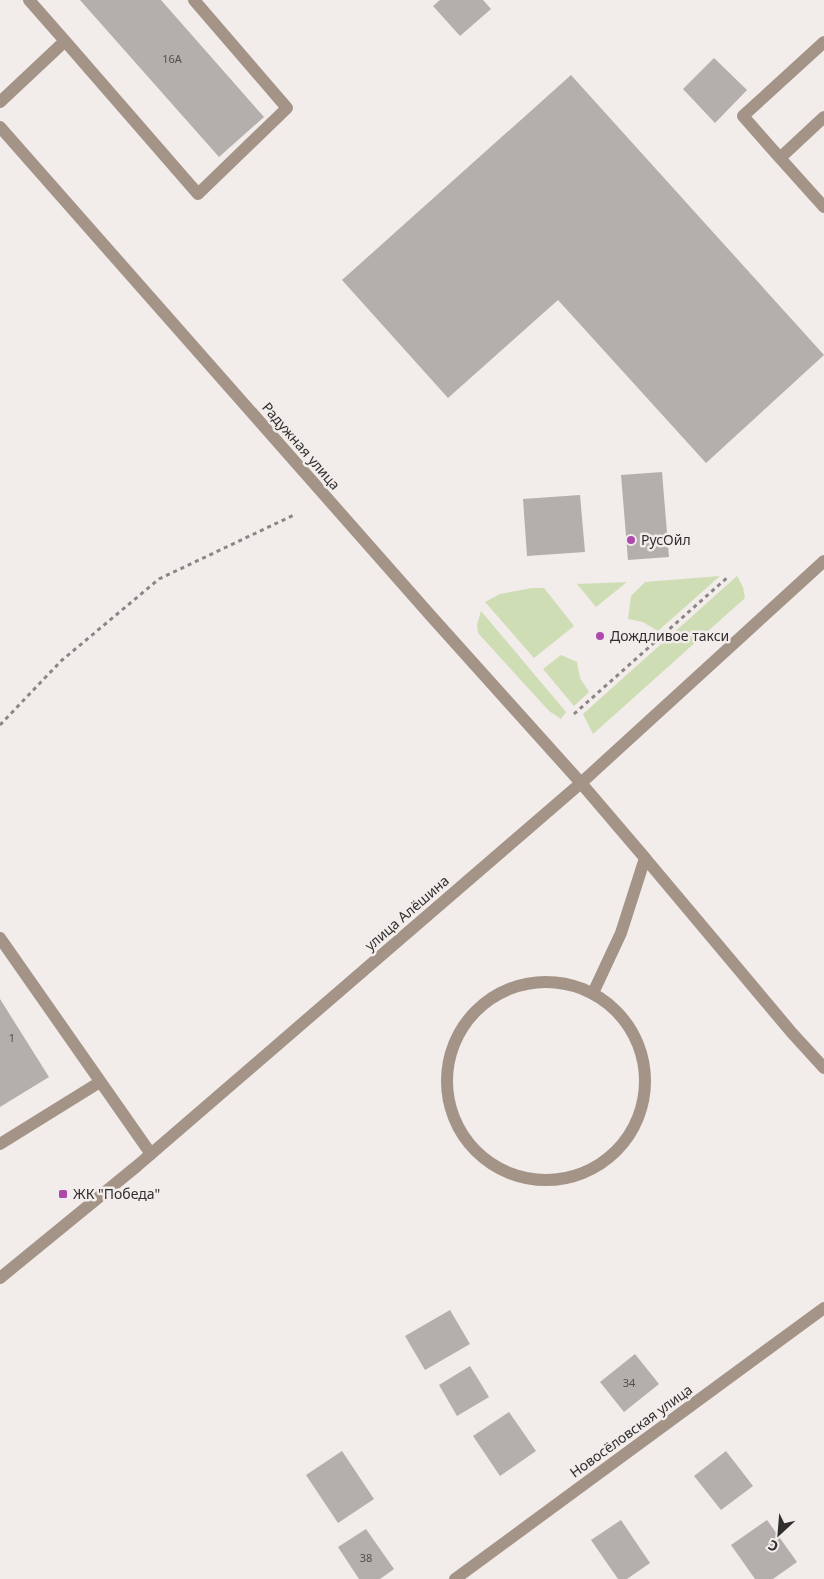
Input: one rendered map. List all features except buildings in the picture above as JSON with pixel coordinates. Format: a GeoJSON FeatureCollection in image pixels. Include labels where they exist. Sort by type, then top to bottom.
{"type":"FeatureCollection","features":[{"type":"Feature","properties":{"kind":"street"},"geometry":{"type":"LineString","coordinates":[[29,0],[198,194],[287,108],[194,0]]}},
{"type":"Feature","properties":{"kind":"street"},"geometry":{"type":"LineString","coordinates":[[0,102],[65,41]]}},
{"type":"Feature","properties":{"kind":"street"},"geometry":{"type":"LineString","coordinates":[[824,42],[743,116],[824,207]]}},
{"type":"Feature","properties":{"kind":"street"},"geometry":{"type":"LineString","coordinates":[[780,158],[824,117]]}},
{"type":"Feature","properties":{"kind":"street","name":"Радужная улица"},"geometry":{"type":"LineString","coordinates":[[0,128],[581,783],[792,1033],[824,1068]]}},
{"type":"Feature","properties":{"kind":"street","name":"улица Алёшина"},"geometry":{"type":"LineString","coordinates":[[0,1278],[151,1154],[581,783],[824,561]]}},
{"type":"Feature","properties":{"kind":"street"},"geometry":{"type":"LineString","coordinates":[[593,993],[621,933],[645,858]]}},
{"type":"Feature","properties":{"kind":"street"},"geometry":{"type":"LineString","coordinates":[[0,938],[151,1154]]}},
{"type":"Feature","properties":{"kind":"street"},"geometry":{"type":"LineString","coordinates":[[560,982],[593,993],[618,1012],[636,1038],[645,1068],[644,1099],[634,1128],[615,1153],[589,1171],[559,1180],[528,1179],[498,1168],[471,1146],[453,1117],[446,1083],[451,1049],[468,1019],[494,996],[526,983],[560,982]]}},
{"type":"Feature","properties":{"kind":"street"},"geometry":{"type":"LineString","coordinates":[[0,1144],[100,1082]]}},
{"type":"Feature","properties":{"kind":"street","name":"Новосёловская улица"},"geometry":{"type":"LineString","coordinates":[[455,1579],[824,1308]]}},
{"type":"Feature","properties":{"kind":"path"},"geometry":{"type":"LineString","coordinates":[[0,725],[61,661],[159,578],[296,514]]}},
{"type":"Feature","properties":{"kind":"path"},"geometry":{"type":"LineString","coordinates":[[574,714],[729,576]]}},
{"type":"Feature","properties":{"kind":"green space"},"geometry":{"type":"Polygon","coordinates":[[[720,576],[658,631],[643,622],[628,619],[631,596],[645,582],[720,576]]]}},
{"type":"Feature","properties":{"kind":"green space"},"geometry":{"type":"Polygon","coordinates":[[[737,576],[743,587],[745,598],[593,734],[583,714],[737,576]]]}},
{"type":"Feature","properties":{"kind":"green space"},"geometry":{"type":"Polygon","coordinates":[[[627,582],[596,607],[577,584],[627,582]]]}},
{"type":"Feature","properties":{"kind":"green space"},"geometry":{"type":"Polygon","coordinates":[[[532,588],[544,588],[574,626],[534,658],[485,602],[500,594],[532,588]]]}},
{"type":"Feature","properties":{"kind":"green space"},"geometry":{"type":"Polygon","coordinates":[[[481,611],[566,712],[561,719],[549,711],[478,633],[477,625],[481,611]]]}},
{"type":"Feature","properties":{"kind":"green space"},"geometry":{"type":"Polygon","coordinates":[[[561,655],[577,662],[580,678],[589,692],[574,706],[543,669],[561,655]]]}},
{"type":"Feature","properties":{"kind":"place","name":"РусОйл"},"geometry":{"type":"Point","coordinates":[631,540]}},
{"type":"Feature","properties":{"kind":"place","name":"Дождливое такси"},"geometry":{"type":"Point","coordinates":[600,636]}},
{"type":"Feature","properties":{"kind":"place","name":"ЖК \"Победа\""},"geometry":{"type":"Point","coordinates":[63,1194]}}]}
